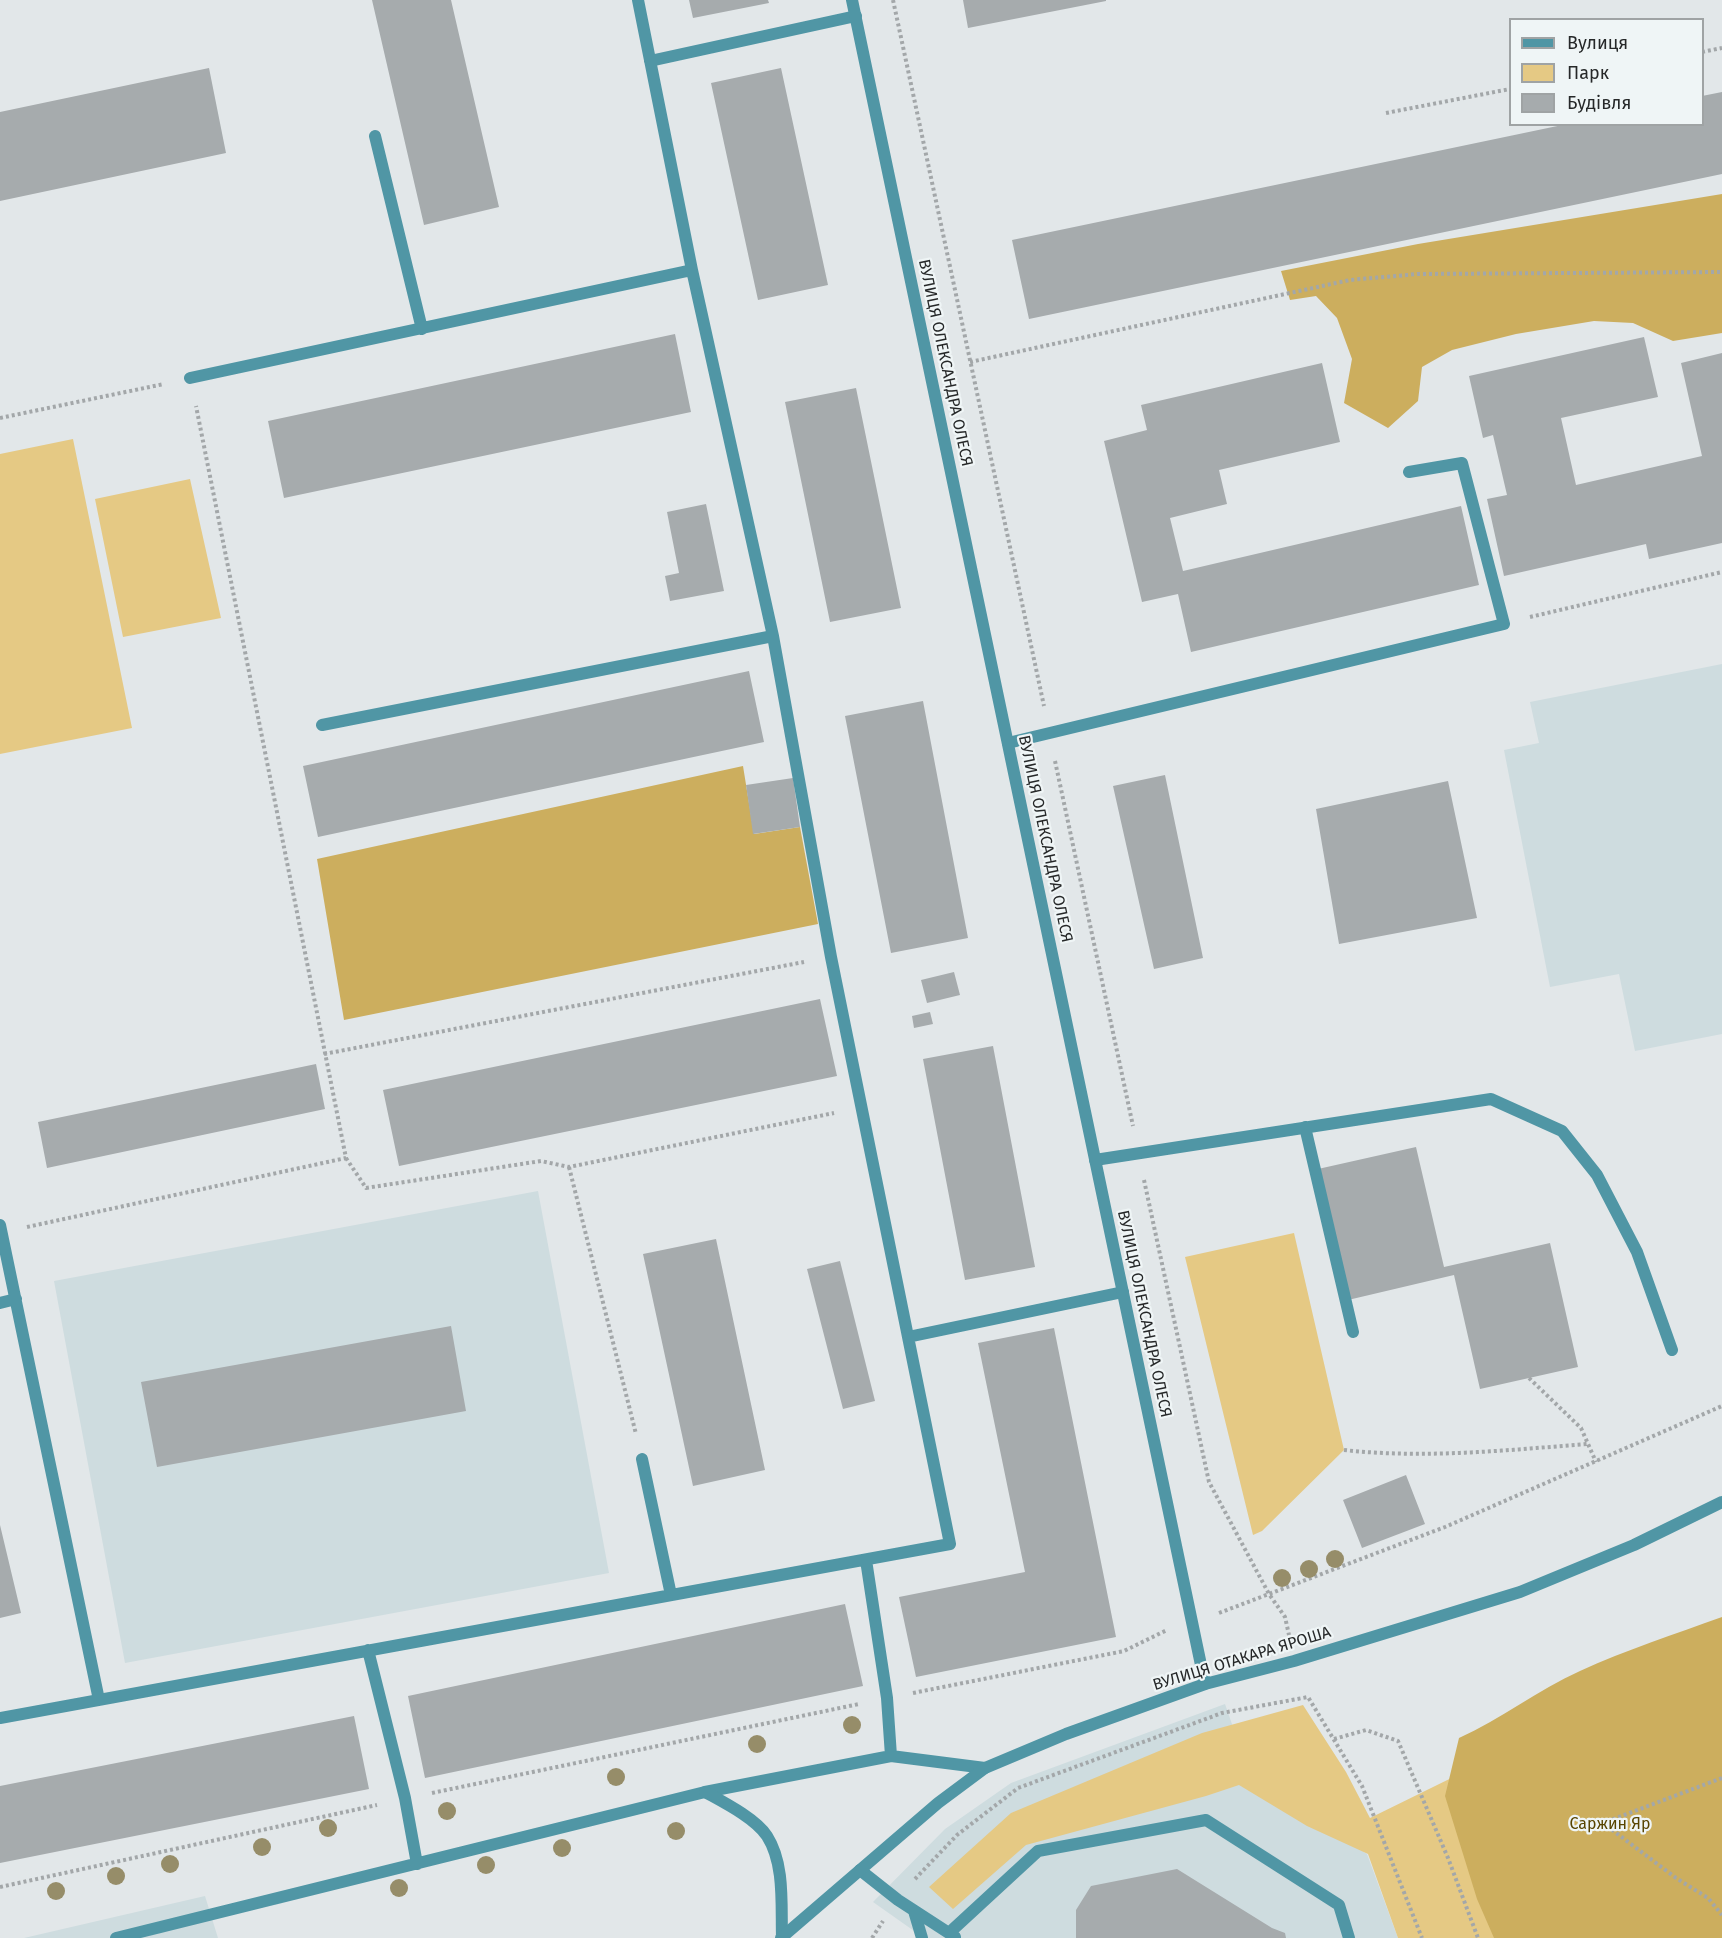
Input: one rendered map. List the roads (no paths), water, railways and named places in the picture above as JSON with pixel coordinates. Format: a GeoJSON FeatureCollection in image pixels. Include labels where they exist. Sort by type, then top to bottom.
{"type":"FeatureCollection","features":[{"type":"Feature","properties":{"kind":"street"},"geometry":{"type":"LineString","coordinates":[[0,1718],[950,1544],[831,957],[773,636],[692,270],[638,0]]}},
{"type":"Feature","properties":{"kind":"street","name":"ВУЛИЦЯ ОЛЕКСАНДРА ОЛЕСЯ"},"geometry":{"type":"LineString","coordinates":[[852,0],[1205,1684]]}},
{"type":"Feature","properties":{"kind":"street"},"geometry":{"type":"LineString","coordinates":[[650,61],[856,16]]}},
{"type":"Feature","properties":{"kind":"street"},"geometry":{"type":"LineString","coordinates":[[375,136],[422,329]]}},
{"type":"Feature","properties":{"kind":"street"},"geometry":{"type":"LineString","coordinates":[[190,378],[692,270]]}},
{"type":"Feature","properties":{"kind":"street"},"geometry":{"type":"LineString","coordinates":[[1008,743],[1504,624],[1462,463],[1409,472]]}},
{"type":"Feature","properties":{"kind":"street"},"geometry":{"type":"LineString","coordinates":[[322,725],[773,636]]}},
{"type":"Feature","properties":{"kind":"street"},"geometry":{"type":"LineString","coordinates":[[1095,1160],[1491,1099],[1562,1131],[1598,1175],[1637,1252],[1672,1350]]}},
{"type":"Feature","properties":{"kind":"street"},"geometry":{"type":"LineString","coordinates":[[1305,1127],[1353,1332]]}},
{"type":"Feature","properties":{"kind":"street"},"geometry":{"type":"LineString","coordinates":[[1,1229],[99,1700]]}},
{"type":"Feature","properties":{"kind":"street"},"geometry":{"type":"LineString","coordinates":[[908,1337],[1123,1292]]}},
{"type":"Feature","properties":{"kind":"street"},"geometry":{"type":"LineString","coordinates":[[0,1303],[16,1299]]}},
{"type":"Feature","properties":{"kind":"street"},"geometry":{"type":"LineString","coordinates":[[642,1459],[671,1595]]}},
{"type":"Feature","properties":{"kind":"street","name":"ВУЛИЦЯ ОТАКАРА ЯРОША"},"geometry":{"type":"LineString","coordinates":[[782,1937],[938,1803],[985,1768],[1066,1734],[1205,1684],[1294,1661],[1520,1592],[1634,1545],[1722,1502]]}},
{"type":"Feature","properties":{"kind":"street"},"geometry":{"type":"LineString","coordinates":[[866,1560],[887,1698],[891,1756]]}},
{"type":"Feature","properties":{"kind":"street"},"geometry":{"type":"LineString","coordinates":[[368,1650],[405,1798],[417,1864]]}},
{"type":"Feature","properties":{"kind":"street"},"geometry":{"type":"LineString","coordinates":[[116,1938],[705,1792],[891,1756],[985,1768]]}},
{"type":"Feature","properties":{"kind":"street"},"geometry":{"type":"LineString","coordinates":[[705,1792],[738,1810],[766,1834],[776,1858],[780,1886],[782,1937]]}},
{"type":"Feature","properties":{"kind":"street"},"geometry":{"type":"LineString","coordinates":[[860,1870],[898,1900],[952,1936],[1038,1851],[1206,1820],[1339,1905],[1349,1938]]}},
{"type":"Feature","properties":{"kind":"street"},"geometry":{"type":"LineString","coordinates":[[914,1911],[922,1938]]}},
{"type":"Feature","properties":{"kind":"park label","name":"Саржин Яр"},"geometry":{"type":"Point","coordinates":[1610,1825]}}]}
